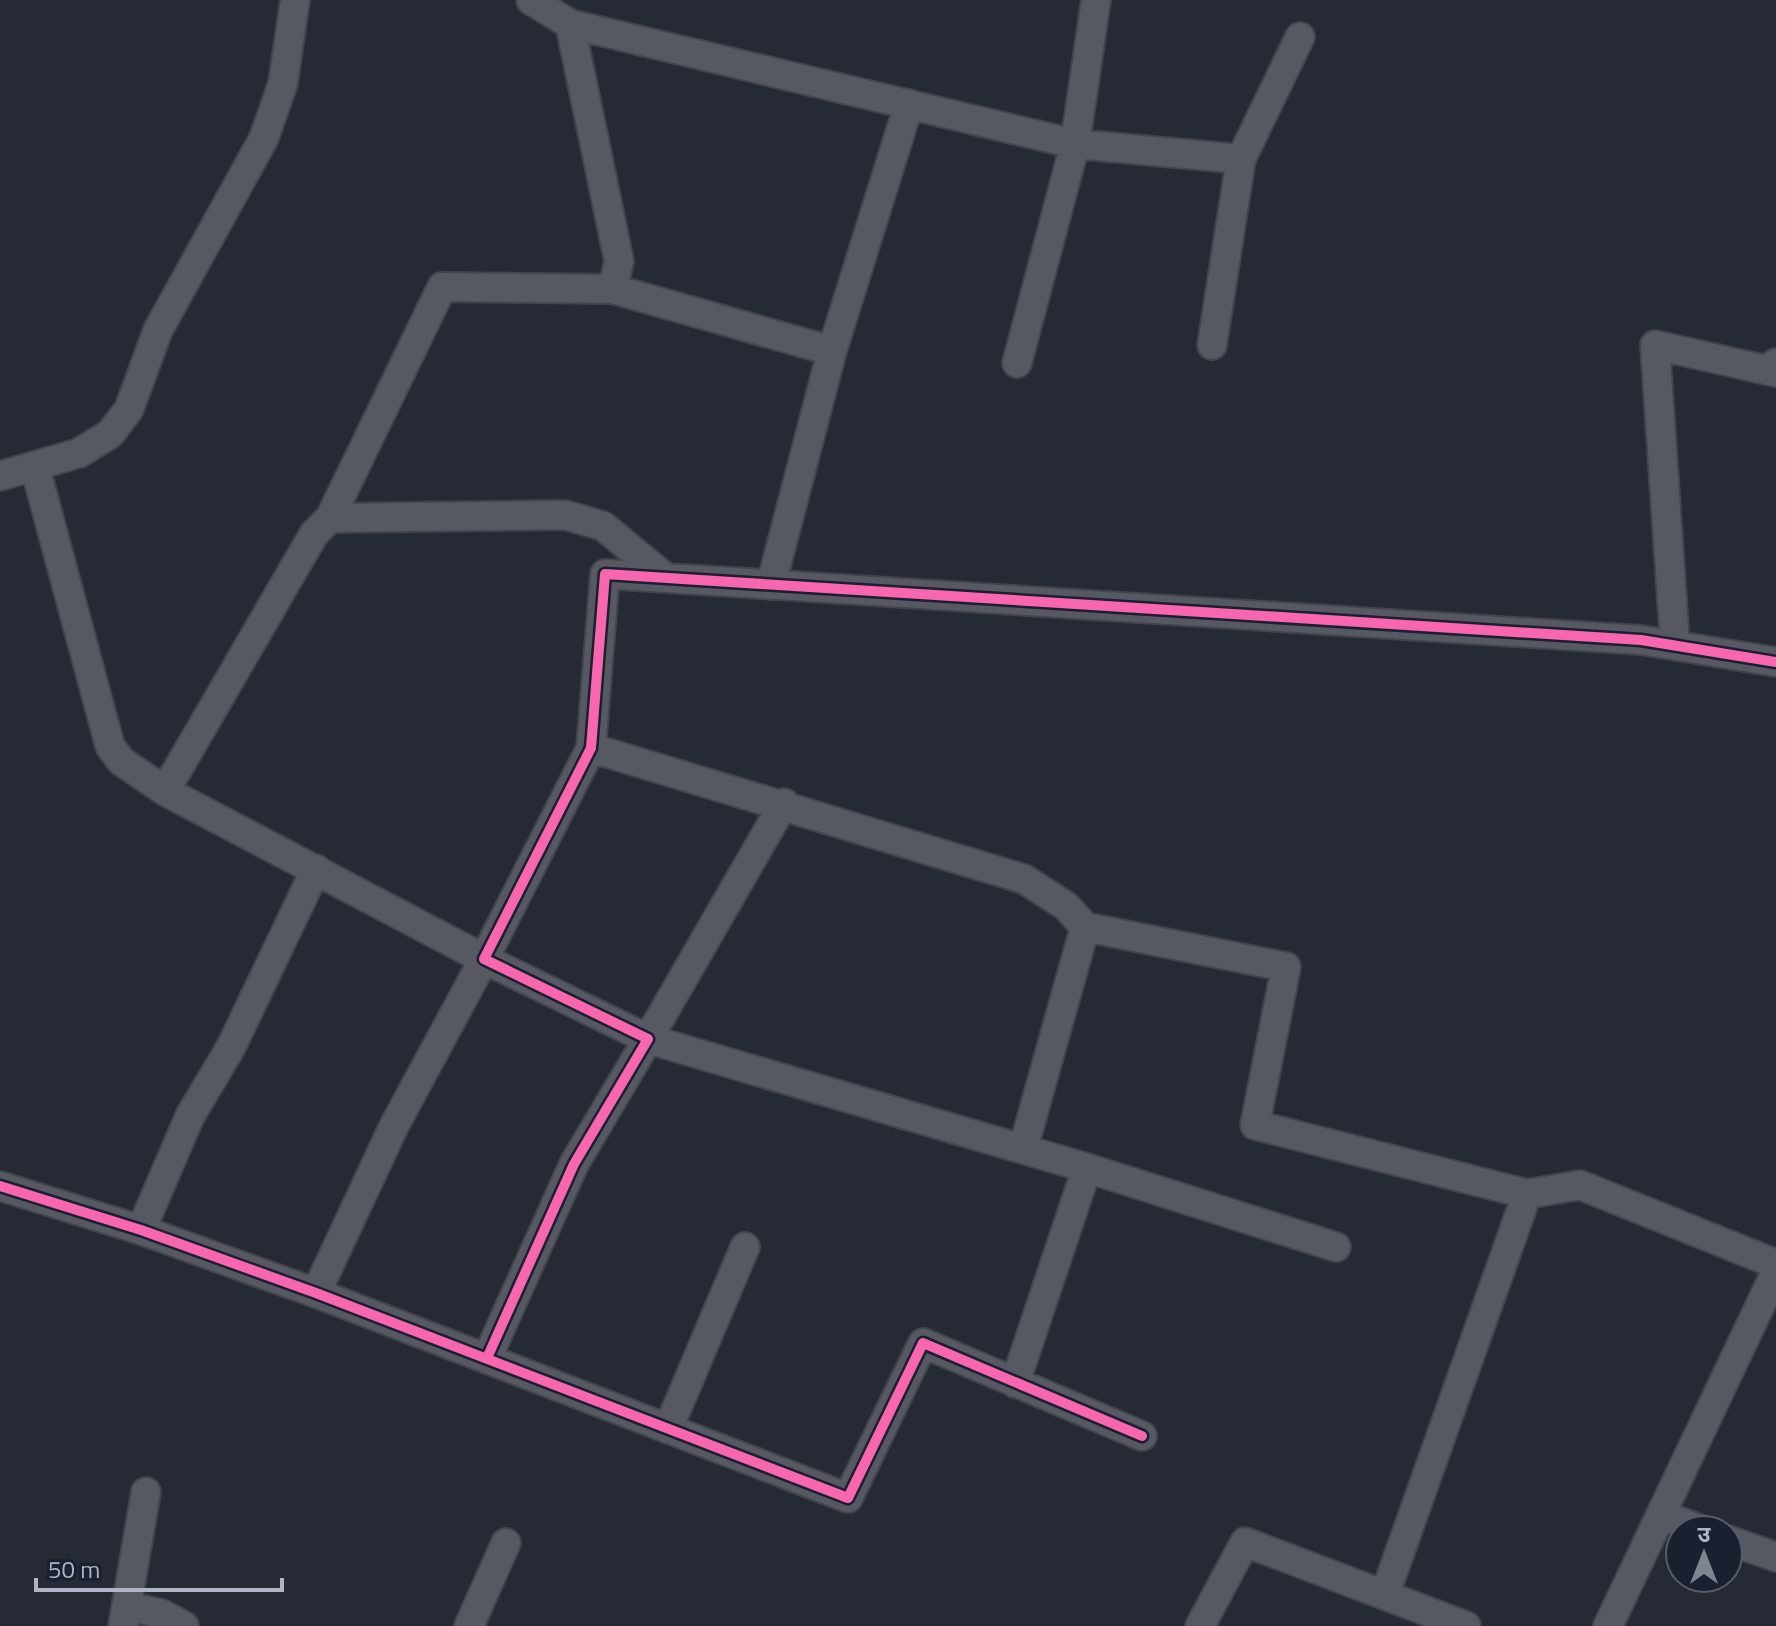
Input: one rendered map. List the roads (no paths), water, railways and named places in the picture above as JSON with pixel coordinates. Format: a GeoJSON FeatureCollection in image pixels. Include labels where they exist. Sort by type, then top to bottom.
{"type":"FeatureCollection","features":[{"type":"Feature","properties":{"kind":"street"},"geometry":{"type":"LineString","coordinates":[[0,476],[79,453],[110,434],[129,409],[158,330],[264,138],[283,83],[295,0]]}},
{"type":"Feature","properties":{"kind":"street"},"geometry":{"type":"LineString","coordinates":[[531,0],[570,24],[1075,144],[1241,159]]}},
{"type":"Feature","properties":{"kind":"street"},"geometry":{"type":"LineString","coordinates":[[1017,363],[1075,144],[1096,0]]}},
{"type":"Feature","properties":{"kind":"street"},"geometry":{"type":"LineString","coordinates":[[570,24],[619,261],[613,289]]}},
{"type":"Feature","properties":{"kind":"street"},"geometry":{"type":"LineString","coordinates":[[1212,345],[1241,159],[1300,37]]}},
{"type":"Feature","properties":{"kind":"street"},"geometry":{"type":"LineString","coordinates":[[771,585],[832,351],[909,104]]}},
{"type":"Feature","properties":{"kind":"street"},"geometry":{"type":"LineString","coordinates":[[165,791],[314,534],[330,518],[442,287],[613,289],[832,351]]}},
{"type":"Feature","properties":{"kind":"street"},"geometry":{"type":"LineString","coordinates":[[1675,645],[1655,345],[1775,372],[1776,363]]}},
{"type":"Feature","properties":{"kind":"street"},"geometry":{"type":"LineString","coordinates":[[35,467],[110,746],[121,761],[165,791],[484,959],[648,1039],[1087,1168],[1336,1247]]}},
{"type":"Feature","properties":{"kind":"street"},"geometry":{"type":"LineString","coordinates":[[330,518],[565,515],[603,526],[666,578]]}},
{"type":"Feature","properties":{"kind":"street"},"geometry":{"type":"LineString","coordinates":[[316,1293],[394,1126],[484,959],[591,748],[605,574],[1641,640],[1776,662]]}},
{"type":"Feature","properties":{"kind":"street"},"geometry":{"type":"LineString","coordinates":[[591,748],[784,803],[1024,879],[1066,906],[1085,927],[1286,967],[1255,1125],[1527,1194],[1580,1185],[1776,1264]]}},
{"type":"Feature","properties":{"kind":"street"},"geometry":{"type":"LineString","coordinates":[[487,1358],[574,1164],[784,803]]}},
{"type":"Feature","properties":{"kind":"street"},"geometry":{"type":"LineString","coordinates":[[141,1230],[190,1116],[231,1047],[316,869]]}},
{"type":"Feature","properties":{"kind":"street"},"geometry":{"type":"LineString","coordinates":[[1023,1149],[1085,927]]}},
{"type":"Feature","properties":{"kind":"street"},"geometry":{"type":"LineString","coordinates":[[1015,1383],[1087,1168]]}},
{"type":"Feature","properties":{"kind":"street"},"geometry":{"type":"LineString","coordinates":[[0,1186],[141,1230],[316,1293],[848,1498],[923,1343],[1142,1436]]}},
{"type":"Feature","properties":{"kind":"street"},"geometry":{"type":"LineString","coordinates":[[1385,1594],[1527,1194]]}},
{"type":"Feature","properties":{"kind":"street"},"geometry":{"type":"LineString","coordinates":[[668,1429],[745,1247]]}},
{"type":"Feature","properties":{"kind":"street"},"geometry":{"type":"LineString","coordinates":[[1608,1626],[1776,1272]]}},
{"type":"Feature","properties":{"kind":"street"},"geometry":{"type":"LineString","coordinates":[[146,1492],[125,1616],[162,1614],[184,1626]]}},
{"type":"Feature","properties":{"kind":"street"},"geometry":{"type":"LineString","coordinates":[[1200,1626],[1245,1542],[1466,1626]]}},
{"type":"Feature","properties":{"kind":"street"},"geometry":{"type":"LineString","coordinates":[[469,1626],[506,1543]]}},
{"type":"Feature","properties":{"kind":"street"},"geometry":{"type":"LineString","coordinates":[[1744,1546],[1776,1557]]}}]}
